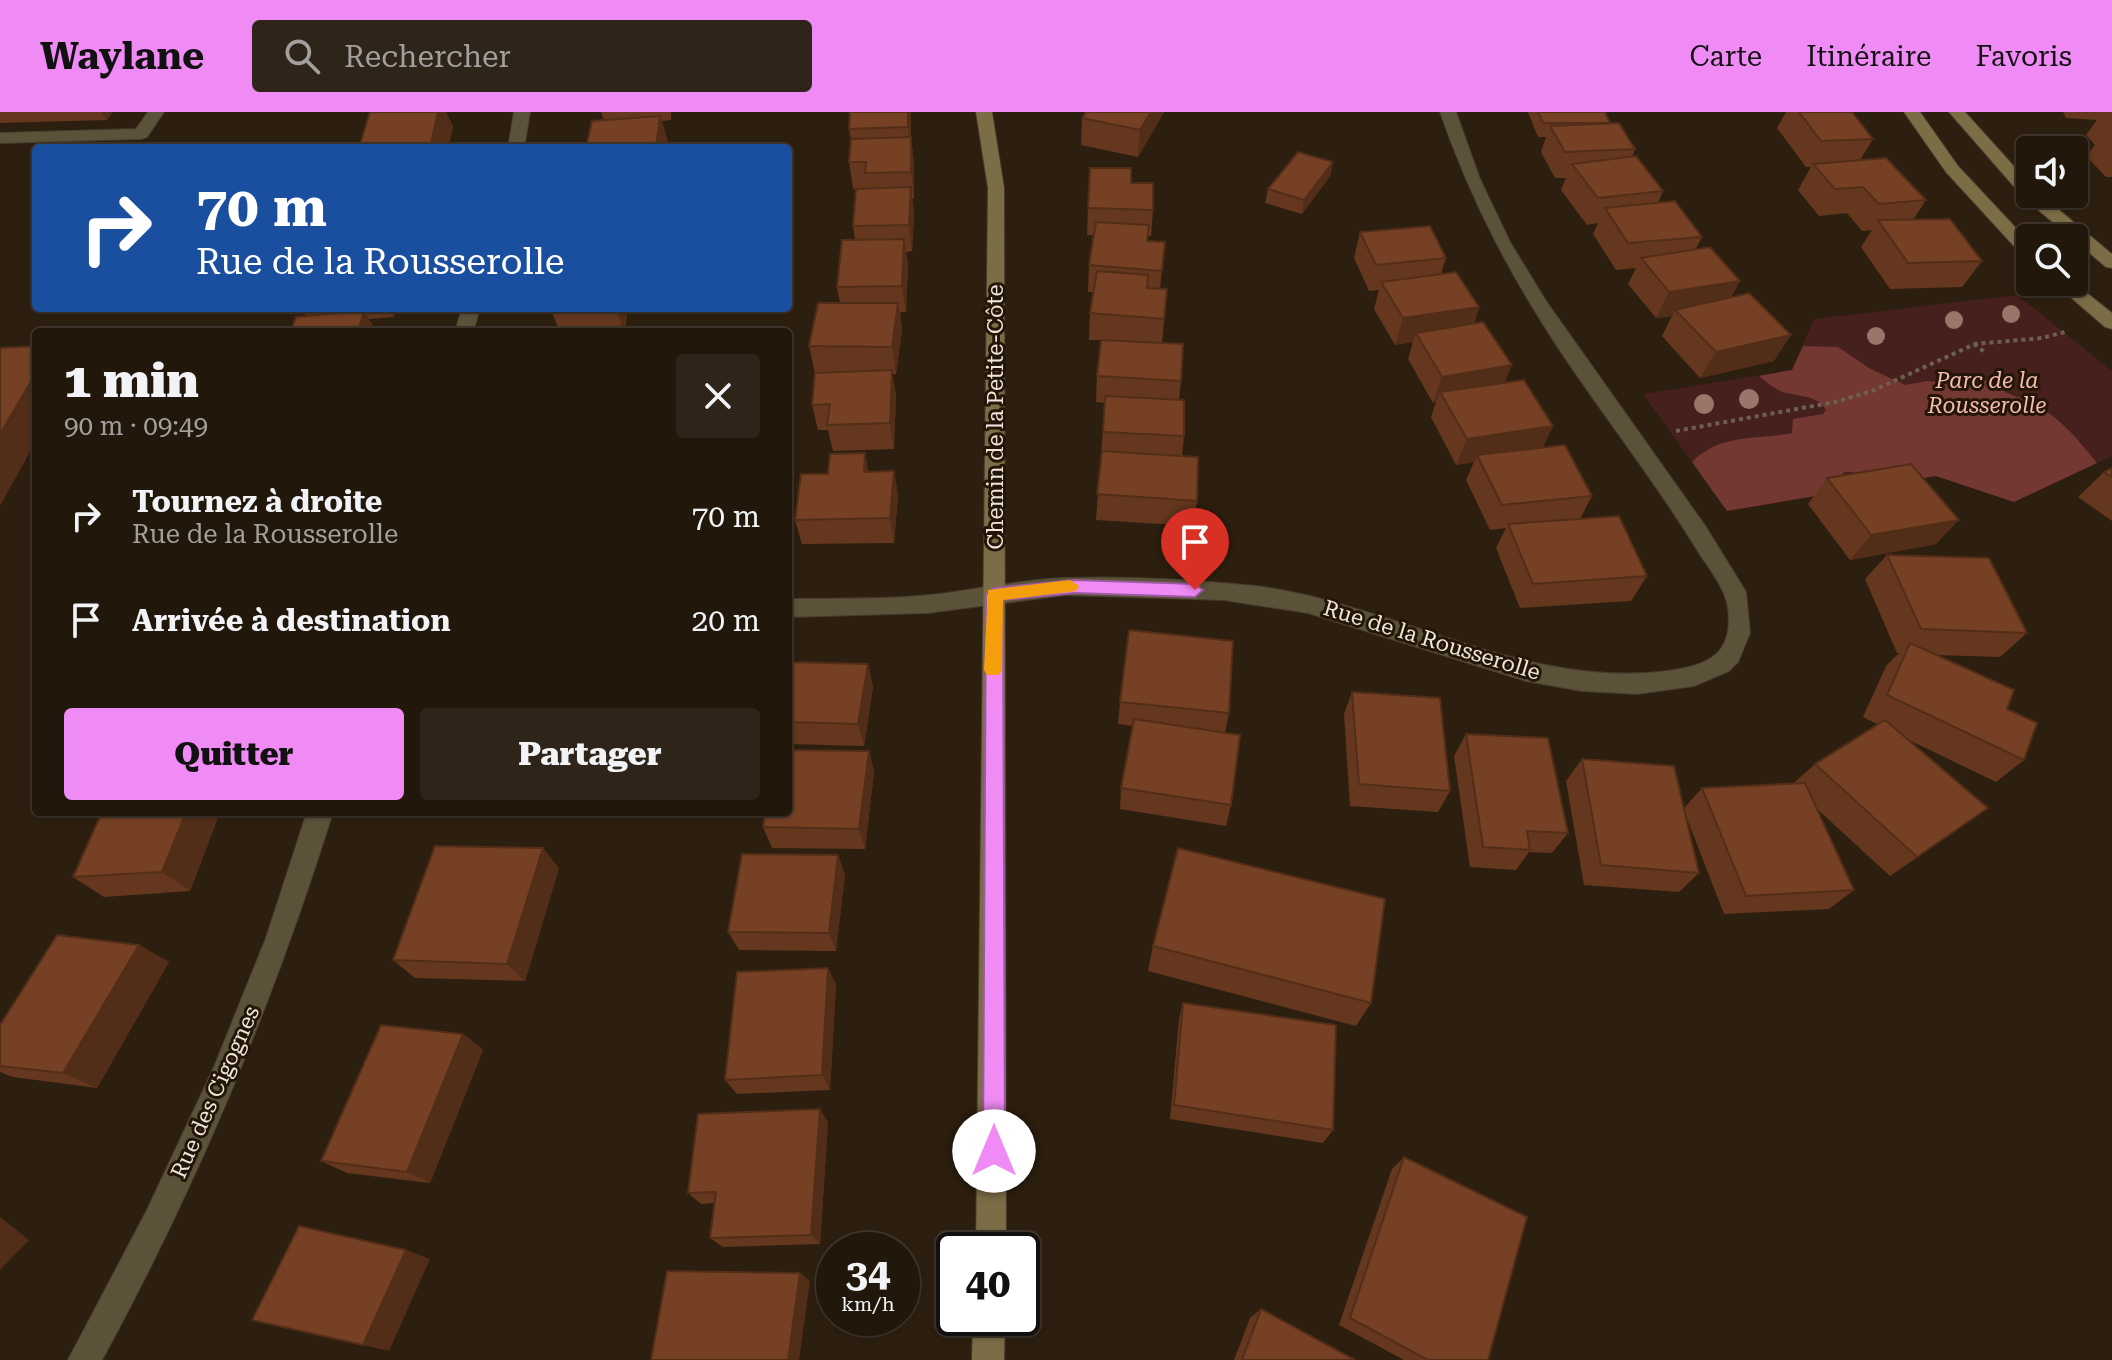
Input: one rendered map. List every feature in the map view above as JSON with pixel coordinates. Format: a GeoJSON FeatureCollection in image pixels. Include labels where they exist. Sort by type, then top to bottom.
{"type":"FeatureCollection","features":[{"type":"Feature","properties":{"kind":"street"},"geometry":{"type":"LineString","coordinates":[[0,138],[141,134],[156,112]]}},
{"type":"Feature","properties":{"kind":"street"},"geometry":{"type":"LineString","coordinates":[[517,144],[522,112]]}},
{"type":"Feature","properties":{"kind":"street","name":"Chemin de la Petite-Côte"},"geometry":{"type":"LineString","coordinates":[[984,112],[996,188],[992,1232]]}},
{"type":"Feature","properties":{"kind":"street","name":"Rue de la Rousserolle"},"geometry":{"type":"LineString","coordinates":[[792,608],[929,604],[1075,586],[1256,594],[1317,605],[1523,670],[1595,681],[1656,683],[1675,680],[1698,676],[1726,659],[1740,638],[1742,627],[1735,592],[1520,275],[1479,197],[1448,112]]}},
{"type":"Feature","properties":{"kind":"street"},"geometry":{"type":"LineString","coordinates":[[1912,112],[1952,169],[2016,238]]}},
{"type":"Feature","properties":{"kind":"street"},"geometry":{"type":"LineString","coordinates":[[1957,112],[2016,178]]}},
{"type":"Feature","properties":{"kind":"street"},"geometry":{"type":"LineString","coordinates":[[2047,208],[2112,263]]}},
{"type":"Feature","properties":{"kind":"street"},"geometry":{"type":"LineString","coordinates":[[2079,296],[2112,323]]}},
{"type":"Feature","properties":{"kind":"street","name":"Rue des Cigognes"},"geometry":{"type":"LineString","coordinates":[[84,1360],[168,1197],[265,979],[319,816]]}},
{"type":"Feature","properties":{"kind":"street"},"geometry":{"type":"LineString","coordinates":[[988,1360],[989,1336]]}},
{"type":"Feature","properties":{"kind":"path"},"geometry":{"type":"LineString","coordinates":[[1670,432],[1819,406],[1902,380],[1974,344],[1994,339],[2041,341],[2070,330]]}},
{"type":"Feature","properties":{"kind":"path"},"geometry":{"type":"LineString","coordinates":[[1974,344],[1986,353]]}},
{"type":"Feature","properties":{"kind":"path"},"geometry":{"type":"LineString","coordinates":[[1944,350],[1950,354]]}},
{"type":"Feature","properties":{"kind":"green space","name":"Parc de la Rousserolle"},"geometry":{"type":"Polygon","coordinates":[[[2018,296],[2112,371],[2112,456],[2014,502],[1936,476],[1727,511],[1643,394],[1792,370],[1814,319],[2018,296]]]}},
{"type":"Feature","properties":{"kind":"green space"},"geometry":{"type":"Polygon","coordinates":[[[1803,346],[1838,347],[1869,368],[1905,385],[1927,381],[1958,384],[1985,379],[2054,417],[2097,463],[2014,502],[1936,476],[1881,485],[1852,472],[1844,472],[1839,478],[1839,492],[1727,511],[1692,462],[1714,446],[1739,439],[1792,433],[1793,419],[1823,414],[1826,410],[1817,401],[1780,391],[1759,376],[1792,370],[1803,346]]]}},
{"type":"Feature","properties":{"kind":"building"},"geometry":{"type":"Polygon","coordinates":[[[370,112],[438,112],[431,143],[360,144],[370,112]]]}},
{"type":"Feature","properties":{"kind":"building"},"geometry":{"type":"Polygon","coordinates":[[[850,112],[908,112],[908,127],[849,129],[850,112]]]}},
{"type":"Feature","properties":{"kind":"building"},"geometry":{"type":"Polygon","coordinates":[[[1086,112],[1151,112],[1140,130],[1082,118],[1086,112]]]}},
{"type":"Feature","properties":{"kind":"building"},"geometry":{"type":"Polygon","coordinates":[[[1538,112],[1605,112],[1610,123],[1543,123],[1538,112]]]}},
{"type":"Feature","properties":{"kind":"building"},"geometry":{"type":"Polygon","coordinates":[[[1799,112],[1852,112],[1873,139],[1821,141],[1799,112]]]}},
{"type":"Feature","properties":{"kind":"building"},"geometry":{"type":"Polygon","coordinates":[[[660,116],[656,144],[587,144],[592,121],[660,116]]]}},
{"type":"Feature","properties":{"kind":"building"},"geometry":{"type":"Polygon","coordinates":[[[1619,123],[1635,149],[1565,152],[1550,126],[1619,123]]]}},
{"type":"Feature","properties":{"kind":"building"},"geometry":{"type":"Polygon","coordinates":[[[911,137],[911,172],[865,173],[866,162],[849,162],[851,139],[911,137]]]}},
{"type":"Feature","properties":{"kind":"building"},"geometry":{"type":"Polygon","coordinates":[[[1298,152],[1333,162],[1304,200],[1268,189],[1298,152]]]}},
{"type":"Feature","properties":{"kind":"building"},"geometry":{"type":"Polygon","coordinates":[[[1636,156],[1663,191],[1598,198],[1572,164],[1636,156]]]}},
{"type":"Feature","properties":{"kind":"building"},"geometry":{"type":"Polygon","coordinates":[[[1886,158],[1926,200],[1879,204],[1863,187],[1835,189],[1813,164],[1886,158]]]}},
{"type":"Feature","properties":{"kind":"building"},"geometry":{"type":"Polygon","coordinates":[[[1090,168],[1131,168],[1131,183],[1153,183],[1153,210],[1088,208],[1090,168]]]}},
{"type":"Feature","properties":{"kind":"building"},"geometry":{"type":"Polygon","coordinates":[[[911,187],[909,225],[853,226],[856,189],[911,187]]]}},
{"type":"Feature","properties":{"kind":"building"},"geometry":{"type":"Polygon","coordinates":[[[1675,201],[1702,237],[1628,243],[1605,208],[1675,201]]]}},
{"type":"Feature","properties":{"kind":"building"},"geometry":{"type":"Polygon","coordinates":[[[1950,219],[1982,261],[1908,263],[1878,220],[1950,219]]]}},
{"type":"Feature","properties":{"kind":"building"},"geometry":{"type":"Polygon","coordinates":[[[1096,222],[1149,225],[1147,241],[1165,242],[1162,271],[1089,265],[1096,222]]]}},
{"type":"Feature","properties":{"kind":"building"},"geometry":{"type":"Polygon","coordinates":[[[1430,226],[1446,258],[1376,265],[1360,232],[1430,226]]]}},
{"type":"Feature","properties":{"kind":"building"},"geometry":{"type":"Polygon","coordinates":[[[904,239],[902,286],[837,287],[842,240],[904,239]]]}},
{"type":"Feature","properties":{"kind":"building"},"geometry":{"type":"Polygon","coordinates":[[[1710,247],[1740,281],[1669,292],[1641,258],[1710,247]]]}},
{"type":"Feature","properties":{"kind":"building"},"geometry":{"type":"Polygon","coordinates":[[[1097,271],[1148,275],[1147,288],[1167,289],[1164,319],[1090,313],[1097,271]]]}},
{"type":"Feature","properties":{"kind":"building"},"geometry":{"type":"Polygon","coordinates":[[[1456,272],[1479,307],[1403,318],[1381,282],[1456,272]]]}},
{"type":"Feature","properties":{"kind":"building"},"geometry":{"type":"Polygon","coordinates":[[[1749,293],[1791,335],[1716,352],[1675,310],[1749,293]]]}},
{"type":"Feature","properties":{"kind":"building"},"geometry":{"type":"Polygon","coordinates":[[[818,303],[898,303],[892,347],[809,346],[818,303]]]}},
{"type":"Feature","properties":{"kind":"building"},"geometry":{"type":"Polygon","coordinates":[[[364,312],[359,328],[292,328],[296,317],[364,312]]]}},
{"type":"Feature","properties":{"kind":"building"},"geometry":{"type":"Polygon","coordinates":[[[1483,322],[1512,365],[1442,377],[1416,333],[1483,322]]]}},
{"type":"Feature","properties":{"kind":"building"},"geometry":{"type":"Polygon","coordinates":[[[1101,340],[1183,344],[1181,381],[1097,376],[1101,340]]]}},
{"type":"Feature","properties":{"kind":"building"},"geometry":{"type":"Polygon","coordinates":[[[32,346],[32,380],[0,434],[0,348],[32,346]]]}},
{"type":"Feature","properties":{"kind":"building"},"geometry":{"type":"Polygon","coordinates":[[[892,370],[890,423],[827,425],[830,404],[812,405],[815,373],[892,370]]]}},
{"type":"Feature","properties":{"kind":"building"},"geometry":{"type":"Polygon","coordinates":[[[1524,380],[1553,426],[1467,439],[1440,392],[1524,380]]]}},
{"type":"Feature","properties":{"kind":"building"},"geometry":{"type":"Polygon","coordinates":[[[1105,396],[1184,400],[1184,436],[1103,432],[1105,396]]]}},
{"type":"Feature","properties":{"kind":"building"},"geometry":{"type":"Polygon","coordinates":[[[1565,445],[1592,496],[1502,505],[1477,455],[1565,445]]]}},
{"type":"Feature","properties":{"kind":"building"},"geometry":{"type":"Polygon","coordinates":[[[1102,451],[1198,457],[1197,501],[1097,494],[1102,451]]]}},
{"type":"Feature","properties":{"kind":"building"},"geometry":{"type":"Polygon","coordinates":[[[865,453],[864,472],[894,471],[890,518],[795,520],[801,474],[828,474],[830,454],[865,453]]]}},
{"type":"Feature","properties":{"kind":"building"},"geometry":{"type":"Polygon","coordinates":[[[1911,464],[1959,520],[1871,535],[1827,478],[1911,464]]]}},
{"type":"Feature","properties":{"kind":"building"},"geometry":{"type":"Polygon","coordinates":[[[1619,516],[1647,576],[1533,584],[1508,524],[1619,516]]]}},
{"type":"Feature","properties":{"kind":"building"},"geometry":{"type":"Polygon","coordinates":[[[1887,555],[1989,558],[2027,633],[1921,629],[1887,555]]]}},
{"type":"Feature","properties":{"kind":"building"},"geometry":{"type":"Polygon","coordinates":[[[1129,630],[1233,641],[1229,713],[1120,702],[1129,630]]]}},
{"type":"Feature","properties":{"kind":"building"},"geometry":{"type":"Polygon","coordinates":[[[1910,643],[2014,690],[2007,709],[2037,723],[2024,760],[1887,695],[1910,643]]]}},
{"type":"Feature","properties":{"kind":"building"},"geometry":{"type":"Polygon","coordinates":[[[792,662],[868,664],[858,724],[792,722],[792,662]]]}},
{"type":"Feature","properties":{"kind":"building"},"geometry":{"type":"Polygon","coordinates":[[[1352,692],[1440,698],[1450,791],[1359,784],[1352,692]]]}},
{"type":"Feature","properties":{"kind":"building"},"geometry":{"type":"Polygon","coordinates":[[[1134,719],[1240,735],[1231,805],[1121,788],[1134,719]]]}},
{"type":"Feature","properties":{"kind":"building"},"geometry":{"type":"Polygon","coordinates":[[[1885,720],[1988,808],[1917,857],[1815,764],[1885,720]]]}},
{"type":"Feature","properties":{"kind":"building"},"geometry":{"type":"Polygon","coordinates":[[[1466,734],[1548,738],[1568,833],[1527,831],[1530,850],[1483,847],[1466,734]]]}},
{"type":"Feature","properties":{"kind":"building"},"geometry":{"type":"Polygon","coordinates":[[[792,750],[869,751],[859,829],[763,827],[764,816],[792,816],[792,750]]]}},
{"type":"Feature","properties":{"kind":"building"},"geometry":{"type":"Polygon","coordinates":[[[1582,759],[1674,766],[1699,873],[1601,865],[1582,759]]]}},
{"type":"Feature","properties":{"kind":"building"},"geometry":{"type":"Polygon","coordinates":[[[1805,783],[1854,890],[1746,896],[1702,788],[1805,783]]]}},
{"type":"Feature","properties":{"kind":"building"},"geometry":{"type":"Polygon","coordinates":[[[100,816],[184,816],[162,872],[73,877],[100,816]]]}},
{"type":"Feature","properties":{"kind":"building"},"geometry":{"type":"Polygon","coordinates":[[[435,846],[543,848],[507,964],[393,960],[435,846]]]}},
{"type":"Feature","properties":{"kind":"building"},"geometry":{"type":"Polygon","coordinates":[[[1178,848],[1385,899],[1371,1003],[1153,946],[1178,848]]]}},
{"type":"Feature","properties":{"kind":"building"},"geometry":{"type":"Polygon","coordinates":[[[742,854],[838,855],[829,933],[728,932],[742,854]]]}},
{"type":"Feature","properties":{"kind":"building"},"geometry":{"type":"Polygon","coordinates":[[[57,935],[139,945],[63,1073],[0,1066],[0,1025],[57,935]]]}},
{"type":"Feature","properties":{"kind":"building"},"geometry":{"type":"Polygon","coordinates":[[[828,968],[822,1075],[725,1080],[737,972],[828,968]]]}},
{"type":"Feature","properties":{"kind":"building"},"geometry":{"type":"Polygon","coordinates":[[[1183,1003],[1336,1025],[1333,1130],[1174,1105],[1183,1003]]]}},
{"type":"Feature","properties":{"kind":"building"},"geometry":{"type":"Polygon","coordinates":[[[381,1025],[463,1034],[407,1172],[321,1161],[381,1025]]]}},
{"type":"Feature","properties":{"kind":"building"},"geometry":{"type":"Polygon","coordinates":[[[820,1109],[811,1235],[710,1238],[716,1192],[688,1193],[698,1114],[820,1109]]]}},
{"type":"Feature","properties":{"kind":"building"},"geometry":{"type":"Polygon","coordinates":[[[1404,1157],[1527,1217],[1488,1360],[1428,1360],[1350,1318],[1404,1157]]]}},
{"type":"Feature","properties":{"kind":"building"},"geometry":{"type":"Polygon","coordinates":[[[299,1226],[406,1250],[363,1345],[252,1320],[299,1226]]]}},
{"type":"Feature","properties":{"kind":"building"},"geometry":{"type":"Polygon","coordinates":[[[667,1271],[800,1273],[788,1360],[651,1360],[667,1271]]]}},
{"type":"Feature","properties":{"kind":"building"},"geometry":{"type":"Polygon","coordinates":[[[1261,1309],[1355,1360],[1242,1360],[1261,1309]]]}},
{"type":"Feature","properties":{"kind":"slow traffic"},"geometry":{"type":"LineString","coordinates":[[993,670],[994,595],[1070,586]]}},
{"type":"Feature","properties":{"kind":"route"},"geometry":{"type":"LineString","coordinates":[[994,1151],[994,595],[1075,586],[1195,590]]}}]}
